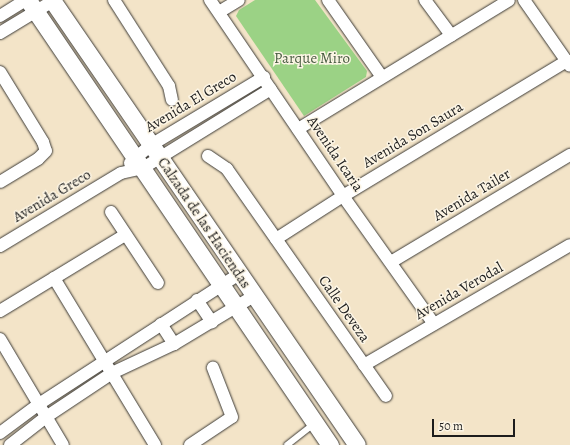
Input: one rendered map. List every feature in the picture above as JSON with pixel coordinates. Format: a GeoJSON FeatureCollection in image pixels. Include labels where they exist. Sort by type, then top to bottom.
{"type":"FeatureCollection","features":[{"type":"Feature","properties":{"kind":"main road","name":"Calzada de las Haciendas"},"geometry":{"type":"LineString","coordinates":[[52,0],[162,147],[239,274],[357,445]]}},
{"type":"Feature","properties":{"kind":"main road","name":"Calzada de las Haciendas"},"geometry":{"type":"LineString","coordinates":[[30,4],[237,306],[330,445]]}},
{"type":"Feature","properties":{"kind":"street"},"geometry":{"type":"LineString","coordinates":[[2,24],[30,4],[52,0]]}},
{"type":"Feature","properties":{"kind":"street"},"geometry":{"type":"LineString","coordinates":[[114,0],[169,86],[172,100]]}},
{"type":"Feature","properties":{"kind":"street","name":"Avenida Icaria"},"geometry":{"type":"LineString","coordinates":[[210,0],[264,77],[343,196],[434,324]]}},
{"type":"Feature","properties":{"kind":"street"},"geometry":{"type":"LineString","coordinates":[[219,12],[239,0]]}},
{"type":"Feature","properties":{"kind":"street"},"geometry":{"type":"LineString","coordinates":[[328,0],[382,77]]}},
{"type":"Feature","properties":{"kind":"street"},"geometry":{"type":"LineString","coordinates":[[425,0],[451,35]]}},
{"type":"Feature","properties":{"kind":"street"},"geometry":{"type":"LineString","coordinates":[[298,129],[509,0]]}},
{"type":"Feature","properties":{"kind":"street"},"geometry":{"type":"LineString","coordinates":[[524,0],[568,63]]}},
{"type":"Feature","properties":{"kind":"street","name":"Avenida Son Saura"},"geometry":{"type":"LineString","coordinates":[[276,239],[343,196],[568,63]]}},
{"type":"Feature","properties":{"kind":"street"},"geometry":{"type":"LineString","coordinates":[[0,72],[43,142],[46,151],[38,159],[0,182]]}},
{"type":"Feature","properties":{"kind":"street","name":"Avenida El Greco"},"geometry":{"type":"LineString","coordinates":[[139,162],[162,147],[194,119],[264,77]]}},
{"type":"Feature","properties":{"kind":"street","name":"Avenida El Greco"},"geometry":{"type":"LineString","coordinates":[[162,147],[202,133],[271,89]]}},
{"type":"Feature","properties":{"kind":"street"},"geometry":{"type":"LineString","coordinates":[[194,119],[202,133]]}},
{"type":"Feature","properties":{"kind":"street","name":"Avenida Tailer"},"geometry":{"type":"LineString","coordinates":[[391,262],[570,155]]}},
{"type":"Feature","properties":{"kind":"street","name":"Calle Deveza"},"geometry":{"type":"LineString","coordinates":[[208,156],[227,170],[386,396]]}},
{"type":"Feature","properties":{"kind":"street","name":"Avenida Greco"},"geometry":{"type":"LineString","coordinates":[[0,246],[139,162]]}},
{"type":"Feature","properties":{"kind":"street"},"geometry":{"type":"LineString","coordinates":[[111,212],[158,283]]}},
{"type":"Feature","properties":{"kind":"street"},"geometry":{"type":"LineString","coordinates":[[0,311],[125,235]]}},
{"type":"Feature","properties":{"kind":"street","name":"Avenida Verodal"},"geometry":{"type":"LineString","coordinates":[[364,365],[570,245]]}},
{"type":"Feature","properties":{"kind":"street"},"geometry":{"type":"LineString","coordinates":[[0,433],[38,404],[239,274]]}},
{"type":"Feature","properties":{"kind":"street"},"geometry":{"type":"LineString","coordinates":[[54,278],[155,445]]}},
{"type":"Feature","properties":{"kind":"street"},"geometry":{"type":"LineString","coordinates":[[10,445],[46,417],[112,374],[174,344],[254,296]]}},
{"type":"Feature","properties":{"kind":"street"},"geometry":{"type":"LineString","coordinates":[[197,300],[212,322]]}},
{"type":"Feature","properties":{"kind":"street"},"geometry":{"type":"LineString","coordinates":[[161,324],[174,344]]}},
{"type":"Feature","properties":{"kind":"street"},"geometry":{"type":"LineString","coordinates":[[0,339],[62,445]]}},
{"type":"Feature","properties":{"kind":"street"},"geometry":{"type":"LineString","coordinates":[[190,445],[232,417],[213,368]]}},
{"type":"Feature","properties":{"kind":"lane"},"geometry":{"type":"LineString","coordinates":[[287,445],[315,423]]}},
{"type":"Feature","properties":{"kind":"green space","name":"Parque Miro"},"geometry":{"type":"Polygon","coordinates":[[[255,0],[315,0],[367,71],[366,77],[304,116],[236,16],[239,10],[255,0]]]}}]}
